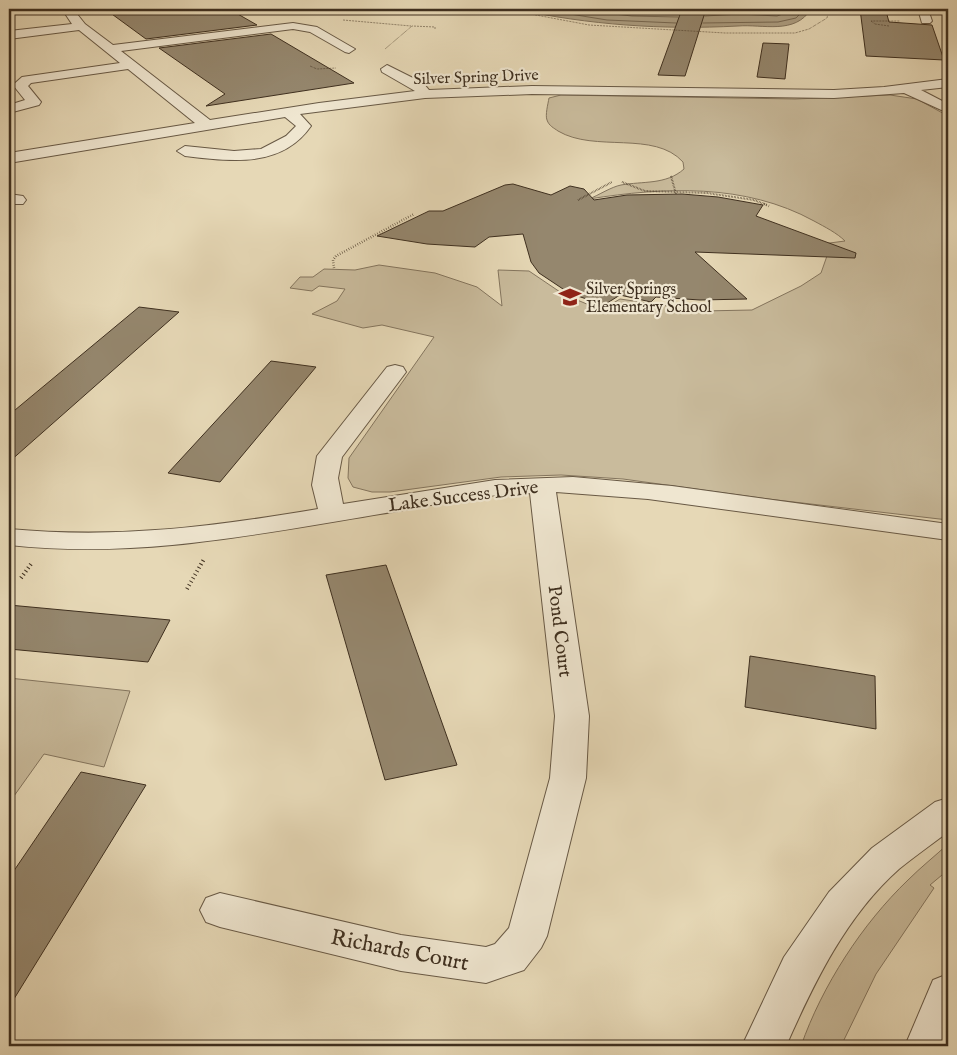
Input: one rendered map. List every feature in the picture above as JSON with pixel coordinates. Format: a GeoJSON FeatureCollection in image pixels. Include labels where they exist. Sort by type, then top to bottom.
{"type":"FeatureCollection","features":[{"type":"Feature","properties":{"kind":"street"},"geometry":{"type":"LineString","coordinates":[[68,9],[71,16],[81,26],[207,125]]}},
{"type":"Feature","properties":{"kind":"street"},"geometry":{"type":"LineString","coordinates":[[923,9],[926,21]]}},
{"type":"Feature","properties":{"kind":"street"},"geometry":{"type":"LineString","coordinates":[[938,9],[948,9]]}},
{"type":"Feature","properties":{"kind":"street"},"geometry":{"type":"LineString","coordinates":[[9,35],[81,26]]}},
{"type":"Feature","properties":{"kind":"street"},"geometry":{"type":"LineString","coordinates":[[111,49],[293,26],[313,29],[349,49]]}},
{"type":"Feature","properties":{"kind":"street"},"geometry":{"type":"LineString","coordinates":[[9,109],[34,102],[20,85],[27,80],[129,65]]}},
{"type":"Feature","properties":{"kind":"street"},"geometry":{"type":"LineString","coordinates":[[387,69],[418,86],[425,94]]}},
{"type":"Feature","properties":{"kind":"street","name":"Silver Spring Drive"},"geometry":{"type":"LineString","coordinates":[[9,158],[365,100],[425,94],[532,90],[804,94],[908,88],[948,83]]}},
{"type":"Feature","properties":{"kind":"street"},"geometry":{"type":"LineString","coordinates":[[908,88],[948,109]]}},
{"type":"Feature","properties":{"kind":"street"},"geometry":{"type":"LineString","coordinates":[[185,151],[241,157],[270,153],[304,126],[288,112]]}},
{"type":"Feature","properties":{"kind":"street"},"geometry":{"type":"LineString","coordinates":[[332,513],[323,486],[325,470],[330,456],[395,372]]}},
{"type":"Feature","properties":{"kind":"street","name":"Lake Success Drive"},"geometry":{"type":"LineString","coordinates":[[9,538],[48,543],[79,544],[164,540],[210,535],[477,490],[542,485],[592,486],[639,490],[948,532]]}},
{"type":"Feature","properties":{"kind":"street","name":"Pond Court"},"geometry":{"type":"LineString","coordinates":[[542,485],[572,716],[568,778]]}},
{"type":"Feature","properties":{"kind":"street","name":"Richards Court"},"geometry":{"type":"LineString","coordinates":[[220,910],[401,954],[486,965],[510,957],[527,936],[568,778]]}},
{"type":"Feature","properties":{"kind":"street"},"geometry":{"type":"LineString","coordinates":[[764,1046],[799,970],[843,904],[886,859],[948,812]]}},
{"type":"Feature","properties":{"kind":"street"},"geometry":{"type":"LineString","coordinates":[[927,1046],[948,993]]}},
{"type":"Feature","properties":{"kind":"path"},"geometry":{"type":"LineString","coordinates":[[504,9],[566,22],[616,27],[773,34],[809,30],[827,18],[829,9]]}},
{"type":"Feature","properties":{"kind":"path"},"geometry":{"type":"LineString","coordinates":[[336,20],[412,26],[429,25],[435,26],[435,29]]}},
{"type":"Feature","properties":{"kind":"path"},"geometry":{"type":"LineString","coordinates":[[889,26],[876,24],[872,21],[900,21]]}},
{"type":"Feature","properties":{"kind":"path"},"geometry":{"type":"LineString","coordinates":[[382,48],[392,44],[412,26]]}},
{"type":"Feature","properties":{"kind":"path"},"geometry":{"type":"LineString","coordinates":[[671,176],[675,192]]}},
{"type":"Feature","properties":{"kind":"path"},"geometry":{"type":"LineString","coordinates":[[578,200],[612,182]]}},
{"type":"Feature","properties":{"kind":"path"},"geometry":{"type":"LineString","coordinates":[[622,182],[645,191],[722,195],[754,200],[769,206]]}},
{"type":"Feature","properties":{"kind":"path"},"geometry":{"type":"LineString","coordinates":[[334,268],[333,260],[336,256],[414,214]]}},
{"type":"Feature","properties":{"kind":"path"},"geometry":{"type":"LineString","coordinates":[[187,589],[207,555]]}},
{"type":"Feature","properties":{"kind":"shaded area","name":"Silver Springs Elementary School"},"geometry":{"type":"Polygon","coordinates":[[[561,95],[795,99],[890,95],[917,99],[948,116],[948,520],[768,499],[623,479],[561,475],[501,477],[390,492],[372,492],[353,487],[348,478],[349,458],[434,337],[382,325],[363,328],[312,314],[337,301],[345,289],[319,286],[312,291],[290,288],[300,277],[313,277],[324,269],[355,270],[379,265],[435,273],[477,287],[502,306],[498,270],[529,271],[563,294],[601,310],[620,299],[702,311],[752,310],[801,286],[821,273],[828,253],[822,244],[845,241],[827,228],[788,209],[732,194],[704,191],[646,192],[589,199],[617,186],[654,182],[670,178],[684,169],[683,162],[671,152],[656,147],[640,144],[589,141],[558,131],[548,122],[546,112],[549,98],[561,95]]]}},
{"type":"Feature","properties":{"kind":"shaded area"},"geometry":{"type":"Polygon","coordinates":[[[9,678],[130,691],[104,767],[44,754],[9,803],[9,678]]]}},
{"type":"Feature","properties":{"kind":"shaded area"},"geometry":{"type":"Polygon","coordinates":[[[948,844],[948,870],[930,885],[934,888],[876,974],[841,1046],[801,1046],[820,1001],[859,936],[891,897],[948,844]]]}},
{"type":"Feature","properties":{"kind":"water"},"geometry":{"type":"Polygon","coordinates":[[[515,9],[811,9],[796,22],[778,27],[654,27],[571,19],[515,9]]]}},
{"type":"Feature","properties":{"kind":"building"},"geometry":{"type":"Polygon","coordinates":[[[105,9],[229,9],[257,25],[146,39],[105,9]]]}},
{"type":"Feature","properties":{"kind":"building"},"geometry":{"type":"Polygon","coordinates":[[[682,9],[706,9],[685,76],[658,75],[682,9]]]}},
{"type":"Feature","properties":{"kind":"building"},"geometry":{"type":"Polygon","coordinates":[[[860,9],[886,11],[889,22],[932,25],[944,60],[866,56],[860,9]]]}},
{"type":"Feature","properties":{"kind":"building"},"geometry":{"type":"Polygon","coordinates":[[[271,34],[354,83],[206,106],[225,94],[159,48],[271,34]]]}},
{"type":"Feature","properties":{"kind":"building"},"geometry":{"type":"Polygon","coordinates":[[[763,43],[789,44],[785,79],[757,77],[763,43]]]}},
{"type":"Feature","properties":{"kind":"building"},"geometry":{"type":"Polygon","coordinates":[[[513,184],[551,195],[570,186],[584,189],[594,200],[627,195],[682,194],[718,197],[763,205],[756,216],[856,253],[855,258],[695,252],[747,299],[700,300],[656,297],[651,302],[620,295],[604,305],[569,293],[539,273],[531,262],[523,234],[489,237],[475,247],[427,244],[377,236],[429,211],[443,211],[505,185],[513,184]]]}},
{"type":"Feature","properties":{"kind":"building"},"geometry":{"type":"Polygon","coordinates":[[[139,307],[179,312],[9,462],[9,415],[139,307]]]}},
{"type":"Feature","properties":{"kind":"building"},"geometry":{"type":"Polygon","coordinates":[[[271,361],[316,367],[220,482],[168,473],[271,361]]]}},
{"type":"Feature","properties":{"kind":"building"},"geometry":{"type":"Polygon","coordinates":[[[386,565],[457,765],[385,780],[326,575],[386,565]]]}},
{"type":"Feature","properties":{"kind":"building"},"geometry":{"type":"Polygon","coordinates":[[[9,605],[170,620],[148,662],[9,649],[9,605]]]}},
{"type":"Feature","properties":{"kind":"building"},"geometry":{"type":"Polygon","coordinates":[[[750,656],[875,676],[876,729],[745,707],[750,656]]]}},
{"type":"Feature","properties":{"kind":"building"},"geometry":{"type":"Polygon","coordinates":[[[81,772],[146,785],[9,1007],[9,878],[81,772]]]}},
{"type":"Feature","properties":{"kind":"place","name":"Silver Springs Elementary School"},"geometry":{"type":"Point","coordinates":[570,297]}}]}
